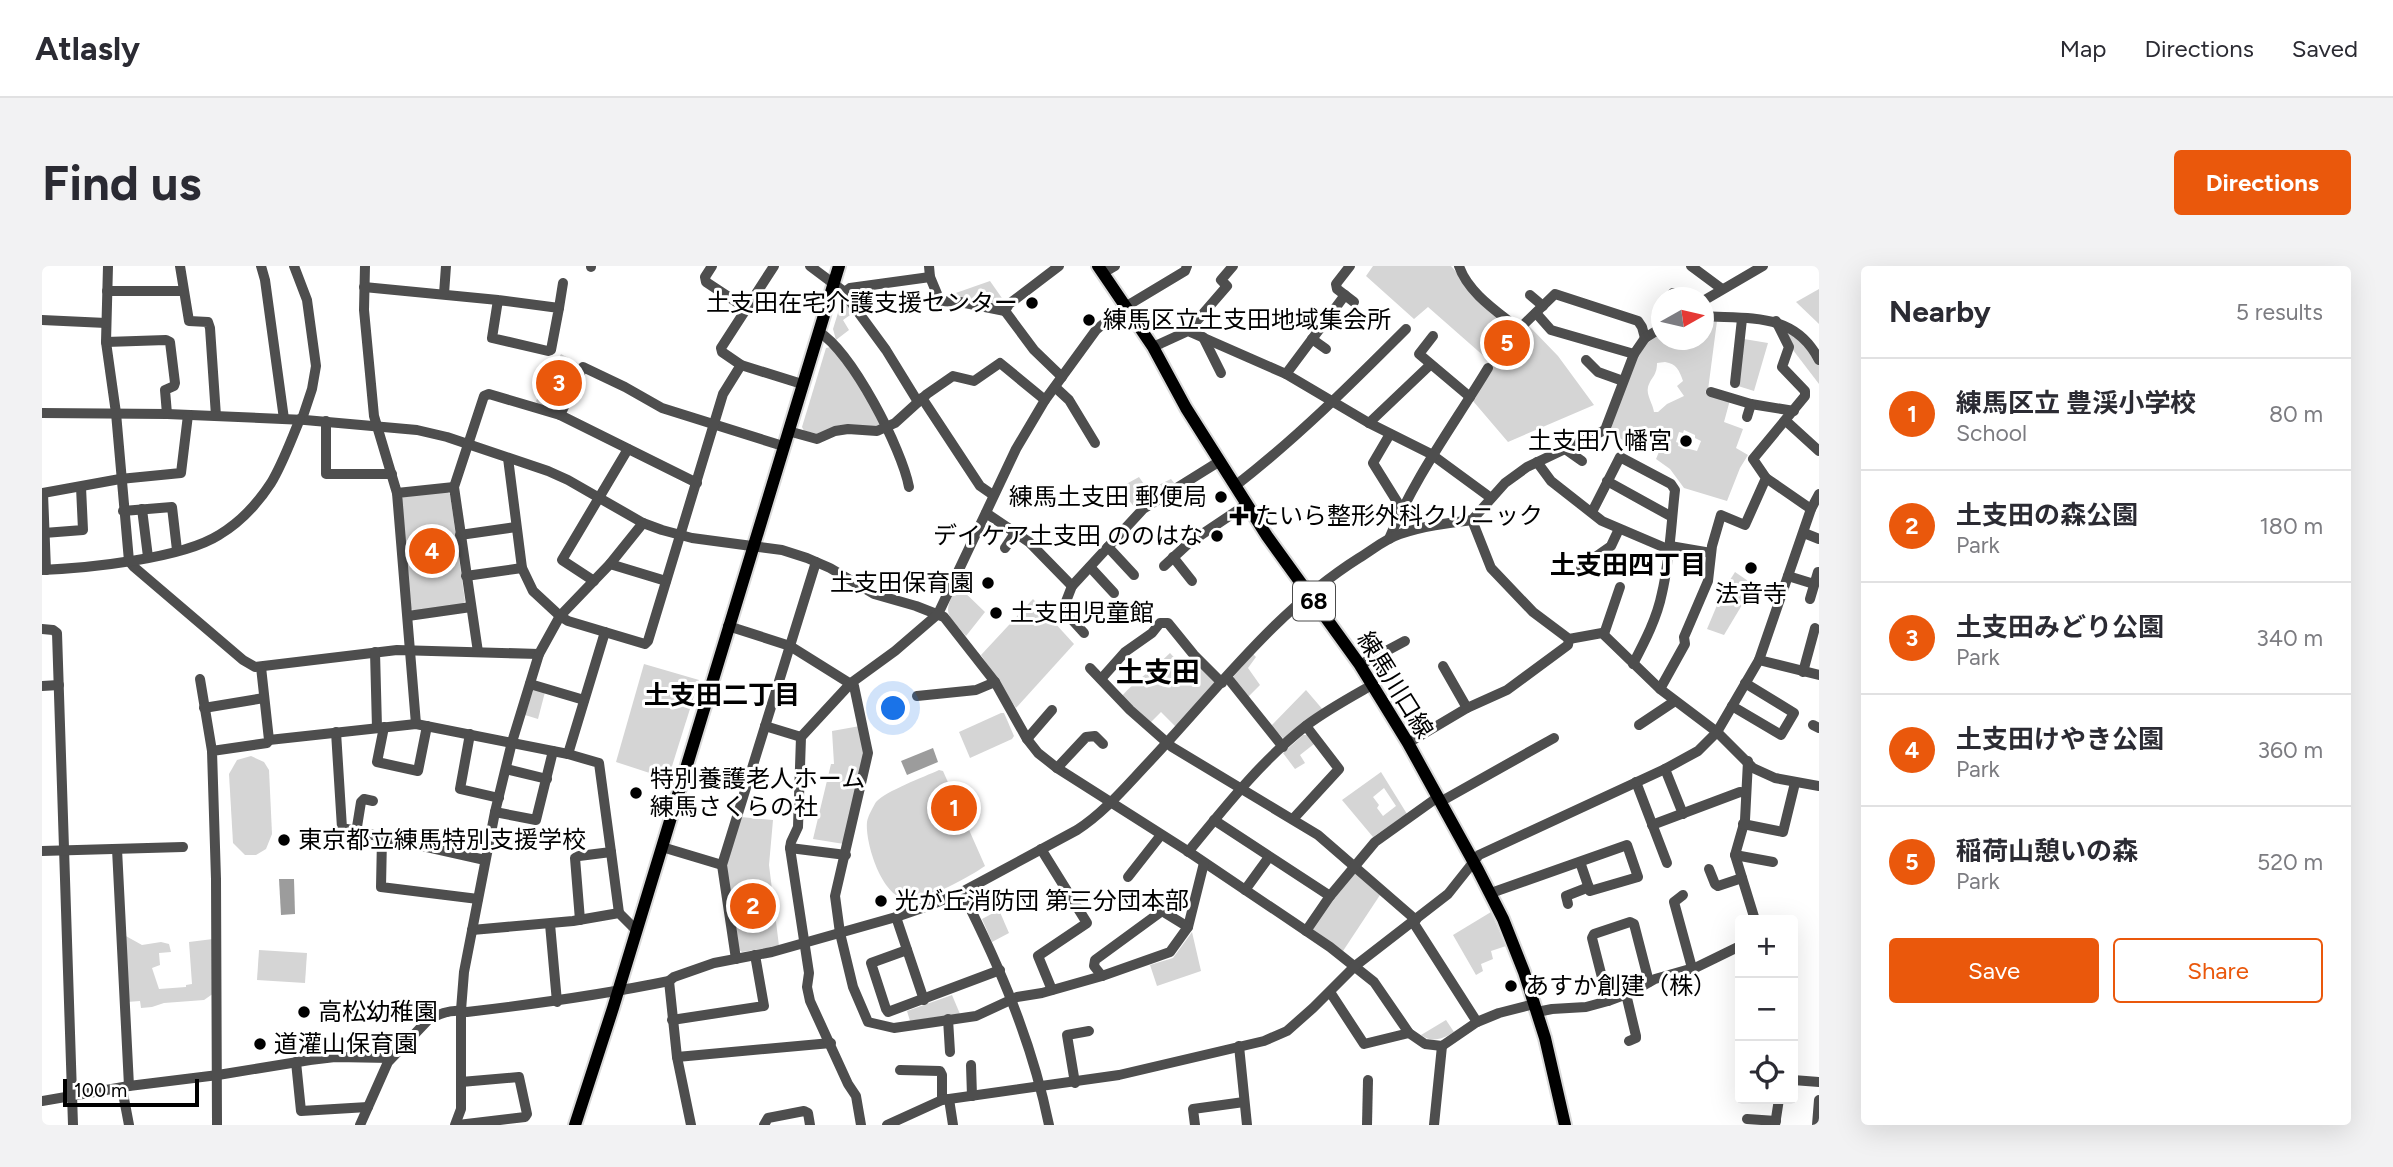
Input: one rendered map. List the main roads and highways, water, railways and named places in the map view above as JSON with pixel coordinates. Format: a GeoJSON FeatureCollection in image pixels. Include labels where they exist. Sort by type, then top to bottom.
{"type":"FeatureCollection","features":[{"type":"Feature","properties":{"kind":"main road"},"geometry":{"type":"LineString","coordinates":[[575,1125],[839,266]]}},
{"type":"Feature","properties":{"kind":"main road","name":"練馬川口線"},"geometry":{"type":"LineString","coordinates":[[1101,270],[1153,347],[1186,408],[1247,505],[1360,665],[1408,744],[1491,894],[1515,948],[1535,1008],[1558,1088],[1565,1125]]}},
{"type":"Feature","properties":{"kind":"place","name":"土支田在宅介護支援センター"},"geometry":{"type":"Point","coordinates":[1032,303]}},
{"type":"Feature","properties":{"kind":"place","name":"練馬区立土支田地域集会所"},"geometry":{"type":"Point","coordinates":[1089,320]}},
{"type":"Feature","properties":{"kind":"place","name":"稲荷山憩いの森"},"geometry":{"type":"Point","coordinates":[1507,343]}},
{"type":"Feature","properties":{"kind":"place","name":"土支田みどり公園"},"geometry":{"type":"Point","coordinates":[559,383]}},
{"type":"Feature","properties":{"kind":"place","name":"土支田八幡宮"},"geometry":{"type":"Point","coordinates":[1686,441]}},
{"type":"Feature","properties":{"kind":"place","name":"練馬土支田 郵便局"},"geometry":{"type":"Point","coordinates":[1221,497]}},
{"type":"Feature","properties":{"kind":"place","name":"たいら整形外科クリニック"},"geometry":{"type":"Point","coordinates":[1239,516]}},
{"type":"Feature","properties":{"kind":"place","name":"デイケア土支田 ののはな"},"geometry":{"type":"Point","coordinates":[1217,536]}},
{"type":"Feature","properties":{"kind":"place","name":"土支田けやき公園"},"geometry":{"type":"Point","coordinates":[432,551]}},
{"type":"Feature","properties":{"kind":"place","name":"法音寺"},"geometry":{"type":"Point","coordinates":[1751,568]}},
{"type":"Feature","properties":{"kind":"place","name":"土支田保育園"},"geometry":{"type":"Point","coordinates":[988,583]}},
{"type":"Feature","properties":{"kind":"place","name":"土支田児童館"},"geometry":{"type":"Point","coordinates":[996,613]}},
{"type":"Feature","properties":{"kind":"place","name":"特別養護老人ホーム 練馬さくらの社"},"geometry":{"type":"Point","coordinates":[636,793]}},
{"type":"Feature","properties":{"kind":"place","name":"練馬区立 豊渓小学校"},"geometry":{"type":"Point","coordinates":[954,808]}},
{"type":"Feature","properties":{"kind":"place","name":"東京都立練馬特別支援学校"},"geometry":{"type":"Point","coordinates":[284,840]}},
{"type":"Feature","properties":{"kind":"place","name":"光が丘消防団 第三分団本部"},"geometry":{"type":"Point","coordinates":[881,901]}},
{"type":"Feature","properties":{"kind":"place","name":"土支田の森公園"},"geometry":{"type":"Point","coordinates":[753,906]}},
{"type":"Feature","properties":{"kind":"place","name":"あすか創建（株）"},"geometry":{"type":"Point","coordinates":[1511,986]}},
{"type":"Feature","properties":{"kind":"place","name":"高松幼稚園"},"geometry":{"type":"Point","coordinates":[304,1012]}},
{"type":"Feature","properties":{"kind":"place","name":"道灌山保育園"},"geometry":{"type":"Point","coordinates":[260,1044]}},
{"type":"Feature","properties":{"kind":"district","name":"土支田四丁目"},"geometry":{"type":"Point","coordinates":[1628,565]}},
{"type":"Feature","properties":{"kind":"district","name":"土支田"},"geometry":{"type":"Point","coordinates":[1158,672]}},
{"type":"Feature","properties":{"kind":"district","name":"土支田二丁目"},"geometry":{"type":"Point","coordinates":[722,695]}}]}
